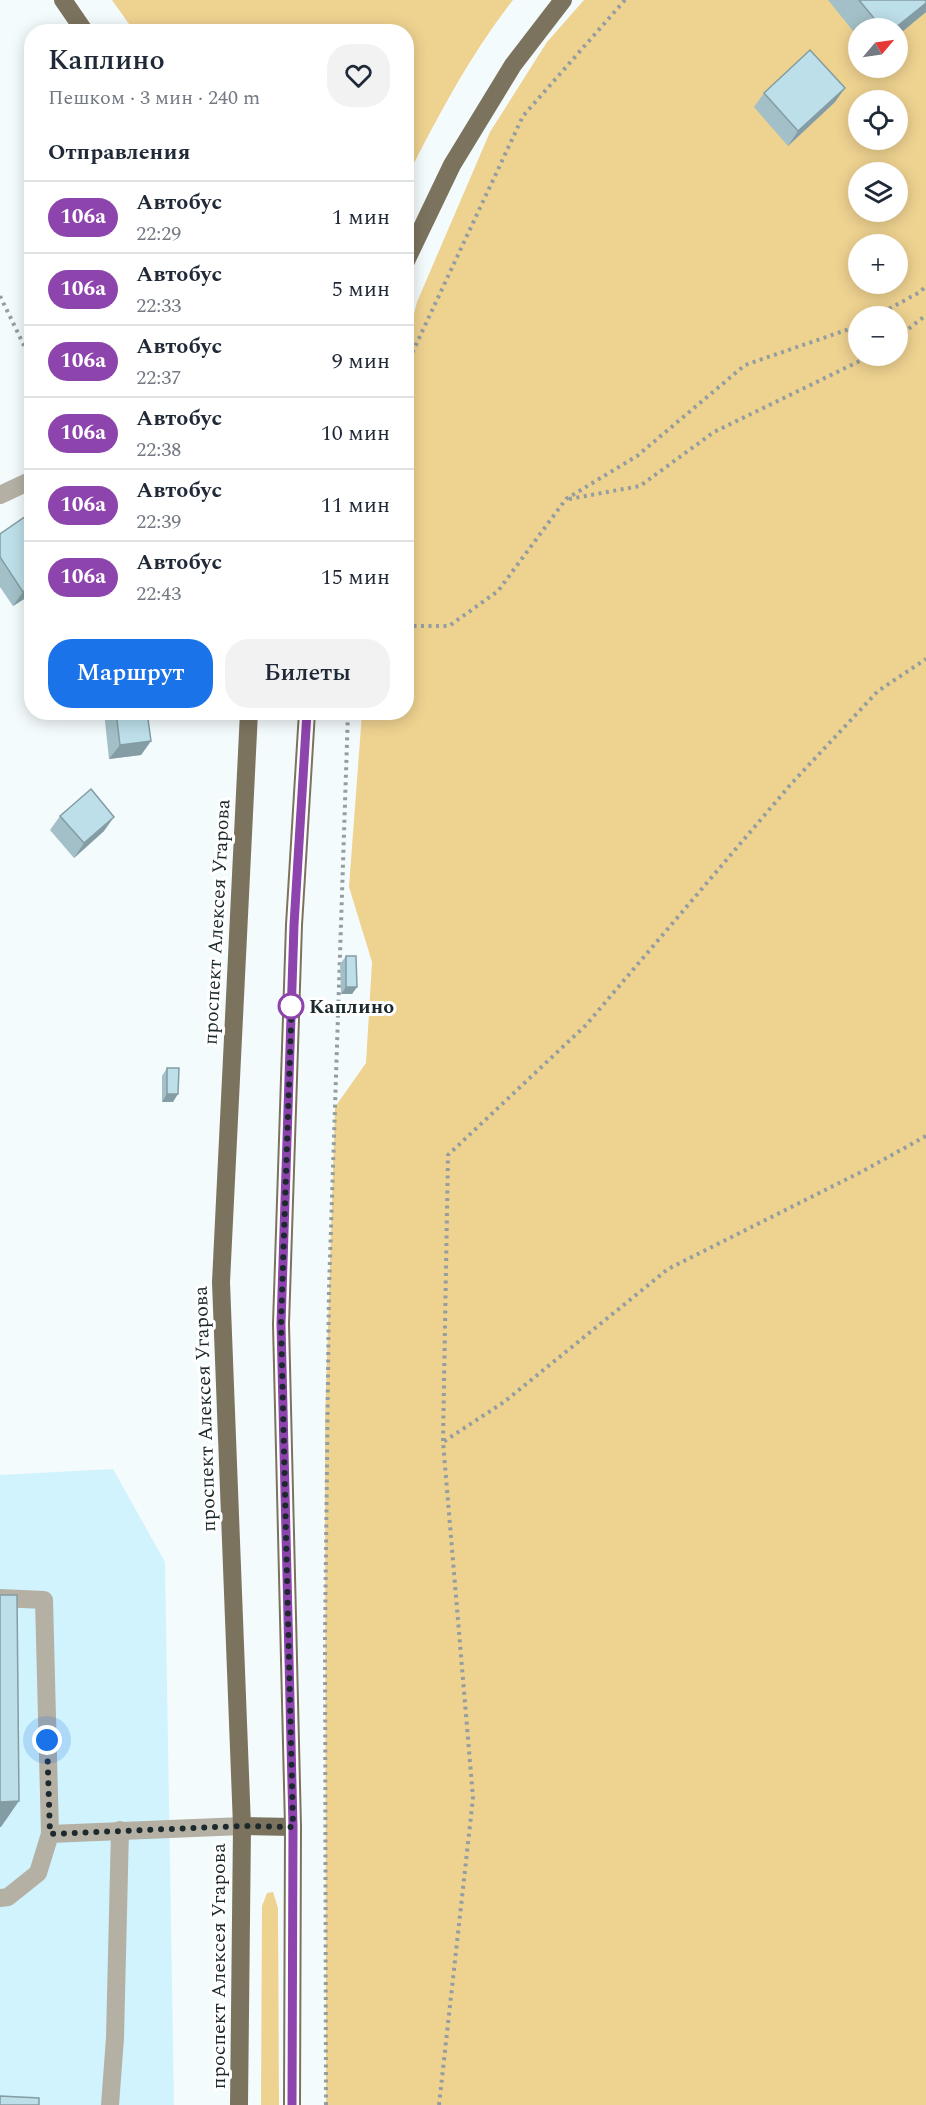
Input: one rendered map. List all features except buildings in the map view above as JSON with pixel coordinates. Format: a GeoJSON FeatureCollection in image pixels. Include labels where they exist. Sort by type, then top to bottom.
{"type":"FeatureCollection","features":[{"type":"Feature","properties":{"kind":"main road"},"geometry":{"type":"LineString","coordinates":[[63,0],[80,24]]}},
{"type":"Feature","properties":{"kind":"main road"},"geometry":{"type":"LineString","coordinates":[[414,244],[452,165],[513,65],[563,0]]}},
{"type":"Feature","properties":{"kind":"main road","name":"проспект Алексея Угарова"},"geometry":{"type":"LineString","coordinates":[[239,2105],[242,1826],[221,1282],[249,720]]}},
{"type":"Feature","properties":{"kind":"main road"},"geometry":{"type":"LineString","coordinates":[[292,2105],[293,1827],[281,1324],[294,925],[307,720]]}},
{"type":"Feature","properties":{"kind":"main road"},"geometry":{"type":"LineString","coordinates":[[242,1826],[293,1827]]}},
{"type":"Feature","properties":{"kind":"street"},"geometry":{"type":"LineString","coordinates":[[0,495],[24,484]]}},
{"type":"Feature","properties":{"kind":"street"},"geometry":{"type":"LineString","coordinates":[[0,1598],[44,1600],[50,1834],[38,1873],[8,1898],[0,1898]]}},
{"type":"Feature","properties":{"kind":"street"},"geometry":{"type":"LineString","coordinates":[[50,1834],[242,1826]]}},
{"type":"Feature","properties":{"kind":"street"},"geometry":{"type":"LineString","coordinates":[[110,2105],[115,2038],[120,1830]]}},
{"type":"Feature","properties":{"kind":"path"},"geometry":{"type":"LineString","coordinates":[[414,349],[522,116],[625,0]]}},
{"type":"Feature","properties":{"kind":"path"},"geometry":{"type":"LineString","coordinates":[[894,306],[920,292],[926,286]]}},
{"type":"Feature","properties":{"kind":"path"},"geometry":{"type":"LineString","coordinates":[[0,296],[24,346]]}},
{"type":"Feature","properties":{"kind":"path"},"geometry":{"type":"LineString","coordinates":[[908,329],[926,315]]}},
{"type":"Feature","properties":{"kind":"path"},"geometry":{"type":"LineString","coordinates":[[414,626],[449,626],[498,591],[566,499],[637,456],[745,366],[848,330]]}},
{"type":"Feature","properties":{"kind":"path"},"geometry":{"type":"LineString","coordinates":[[566,499],[639,486],[714,432],[849,366]]}},
{"type":"Feature","properties":{"kind":"path"},"geometry":{"type":"LineString","coordinates":[[439,2105],[473,1798],[443,1442],[448,1155],[586,1025],[791,784],[878,691],[926,659]]}},
{"type":"Feature","properties":{"kind":"path"},"geometry":{"type":"LineString","coordinates":[[326,2105],[325,1637],[329,1289],[348,720]]}},
{"type":"Feature","properties":{"kind":"path"},"geometry":{"type":"LineString","coordinates":[[443,1442],[504,1402],[668,1269],[926,1137]]}},
{"type":"Feature","properties":{"kind":"shaded area"},"geometry":{"type":"Polygon","coordinates":[[[112,0],[513,0],[469,64],[414,164],[414,24],[129,24],[112,0]]]}},
{"type":"Feature","properties":{"kind":"shaded area"},"geometry":{"type":"Polygon","coordinates":[[[584,0],[926,0],[926,2105],[326,2105],[325,1419],[335,1107],[366,1063],[372,962],[349,887],[361,720],[414,720],[414,314],[417,302],[490,132],[547,42],[584,0]]]}},
{"type":"Feature","properties":{"kind":"shaded area"},"geometry":{"type":"Polygon","coordinates":[[[113,1469],[165,1562],[174,2105],[0,2105],[0,1475],[113,1469]]]}},
{"type":"Feature","properties":{"kind":"shaded area"},"geometry":{"type":"Polygon","coordinates":[[[273,1892],[278,1908],[279,2105],[261,2105],[262,1906],[267,1893],[273,1892]]]}},
{"type":"Feature","properties":{"kind":"bus line","name":"106а"},"geometry":{"type":"LineString","coordinates":[[292,2105],[293,1827],[281,1324],[294,925],[307,720]]}},
{"type":"Feature","properties":{"kind":"place","name":"Каплино"},"geometry":{"type":"Point","coordinates":[291,1006]}},
{"type":"Feature","properties":{"kind":"route"},"geometry":{"type":"LineString","coordinates":[[47,1740],[50,1834],[242,1826],[293,1827],[281,1324],[292,995],[291,1006]]}}]}
